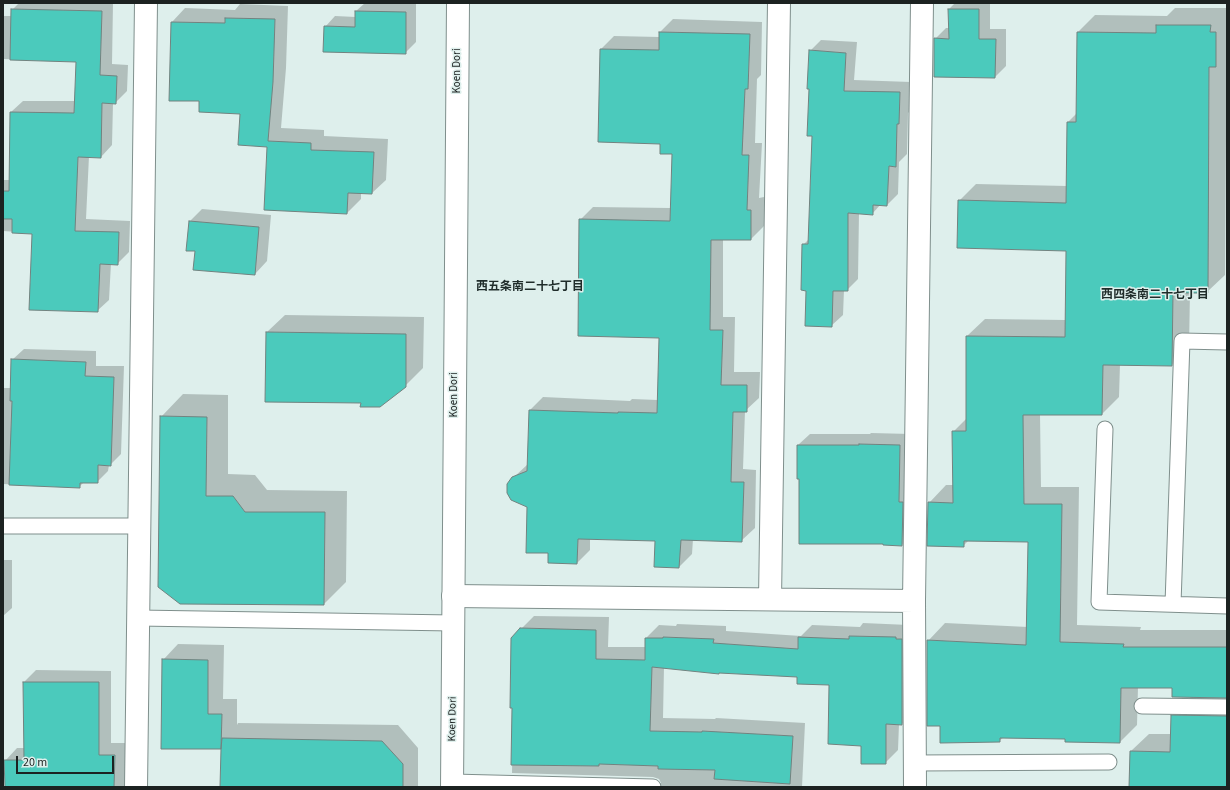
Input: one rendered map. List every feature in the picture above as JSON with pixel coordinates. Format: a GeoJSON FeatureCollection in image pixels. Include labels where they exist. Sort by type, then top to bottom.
{"type":"FeatureCollection","features":[{"type":"Feature","properties":{"kind":"street"},"geometry":{"type":"LineString","coordinates":[[136,787],[146,3]]}},
{"type":"Feature","properties":{"kind":"street","name":"Koen Dori"},"geometry":{"type":"LineString","coordinates":[[452,784],[458,3]]}},
{"type":"Feature","properties":{"kind":"street"},"geometry":{"type":"LineString","coordinates":[[770,599],[779,3]]}},
{"type":"Feature","properties":{"kind":"street"},"geometry":{"type":"LineString","coordinates":[[915,787],[914,601],[922,3]]}},
{"type":"Feature","properties":{"kind":"street"},"geometry":{"type":"LineString","coordinates":[[454,596],[914,601]]}},
{"type":"Feature","properties":{"kind":"lane"},"geometry":{"type":"LineString","coordinates":[[1173,604],[1182,341],[1227,342]]}},
{"type":"Feature","properties":{"kind":"lane"},"geometry":{"type":"LineString","coordinates":[[1105,429],[1099,602],[1227,606]]}},
{"type":"Feature","properties":{"kind":"lane"},"geometry":{"type":"LineString","coordinates":[[3,526],[139,526]]}},
{"type":"Feature","properties":{"kind":"lane"},"geometry":{"type":"LineString","coordinates":[[138,618],[454,622]]}},
{"type":"Feature","properties":{"kind":"lane"},"geometry":{"type":"LineString","coordinates":[[1142,706],[1227,707]]}},
{"type":"Feature","properties":{"kind":"lane"},"geometry":{"type":"LineString","coordinates":[[915,763],[1109,762]]}},
{"type":"Feature","properties":{"kind":"lane"},"geometry":{"type":"LineString","coordinates":[[452,784],[653,787]]}},
{"type":"Feature","properties":{"kind":"building"},"geometry":{"type":"Polygon","coordinates":[[[11,9],[102,11],[100,75],[117,76],[116,104],[102,103],[101,158],[78,157],[75,231],[119,232],[118,265],[100,264],[98,312],[29,310],[32,234],[12,233],[12,219],[3,219],[3,191],[9,191],[10,112],[74,113],[76,62],[10,60],[11,9]]]}},
{"type":"Feature","properties":{"kind":"building"},"geometry":{"type":"Polygon","coordinates":[[[948,9],[979,9],[979,39],[996,39],[995,78],[934,77],[934,38],[949,39],[948,9]]]}},
{"type":"Feature","properties":{"kind":"building"},"geometry":{"type":"Polygon","coordinates":[[[355,11],[406,12],[406,54],[323,52],[324,26],[355,27],[355,11]]]}},
{"type":"Feature","properties":{"kind":"building"},"geometry":{"type":"Polygon","coordinates":[[[225,18],[275,19],[273,82],[268,141],[311,143],[311,150],[374,152],[372,194],[348,193],[347,214],[264,210],[267,147],[238,145],[240,114],[199,112],[199,101],[169,101],[171,22],[225,23],[225,18]]]}},
{"type":"Feature","properties":{"kind":"building"},"geometry":{"type":"Polygon","coordinates":[[[1156,25],[1211,25],[1210,32],[1216,32],[1216,67],[1209,67],[1208,293],[1173,293],[1172,366],[1103,365],[1102,415],[1023,415],[1024,504],[1062,504],[1060,642],[1124,644],[1123,647],[1227,647],[1227,698],[1172,697],[1172,688],[1121,688],[1120,743],[1065,742],[1065,739],[1000,738],[1000,742],[940,743],[940,726],[927,726],[927,640],[1026,645],[1028,542],[964,541],[964,547],[927,546],[928,502],[953,503],[952,431],[966,431],[966,336],[1065,337],[1066,251],[957,248],[958,200],[1066,203],[1067,122],[1076,122],[1077,32],[1156,33],[1156,25]]]}},
{"type":"Feature","properties":{"kind":"building"},"geometry":{"type":"Polygon","coordinates":[[[659,32],[750,34],[748,89],[745,89],[742,155],[749,155],[747,210],[751,210],[751,240],[711,240],[710,330],[723,330],[721,385],[747,385],[747,412],[733,412],[731,482],[744,482],[742,542],[681,540],[679,568],[654,567],[655,541],[578,539],[577,564],[548,563],[548,553],[526,553],[527,507],[511,500],[507,493],[507,484],[512,477],[527,471],[529,410],[657,413],[659,338],[578,336],[579,219],[670,221],[672,154],[660,154],[660,144],[598,142],[600,49],[659,50],[659,32]]]}},
{"type":"Feature","properties":{"kind":"building"},"geometry":{"type":"Polygon","coordinates":[[[809,50],[846,53],[844,91],[900,92],[899,124],[897,124],[896,167],[889,166],[887,206],[873,205],[873,215],[848,213],[848,291],[833,291],[832,327],[805,326],[806,291],[801,290],[802,244],[808,244],[812,136],[807,136],[809,50]]]}},
{"type":"Feature","properties":{"kind":"building"},"geometry":{"type":"Polygon","coordinates":[[[189,221],[259,227],[255,275],[193,270],[195,251],[186,251],[189,221]]]}},
{"type":"Feature","properties":{"kind":"building"},"geometry":{"type":"Polygon","coordinates":[[[266,332],[406,334],[406,387],[380,407],[360,407],[361,403],[265,402],[266,332]]]}},
{"type":"Feature","properties":{"kind":"building"},"geometry":{"type":"Polygon","coordinates":[[[11,359],[86,362],[85,376],[114,377],[111,466],[98,465],[98,483],[80,483],[80,488],[9,485],[12,401],[10,401],[11,359]]]}},
{"type":"Feature","properties":{"kind":"building"},"geometry":{"type":"Polygon","coordinates":[[[160,416],[207,417],[206,496],[233,496],[245,512],[325,512],[324,605],[180,604],[158,587],[160,416]]]}},
{"type":"Feature","properties":{"kind":"building"},"geometry":{"type":"Polygon","coordinates":[[[797,445],[900,445],[899,502],[903,502],[902,546],[883,544],[799,544],[799,479],[797,479],[797,445]]]}},
{"type":"Feature","properties":{"kind":"building"},"geometry":{"type":"Polygon","coordinates":[[[520,628],[596,630],[596,659],[645,660],[645,638],[663,637],[714,639],[713,643],[798,649],[798,637],[849,639],[849,636],[896,637],[896,639],[902,639],[902,725],[886,724],[886,764],[861,764],[861,746],[828,744],[829,685],[797,684],[797,677],[719,674],[652,667],[650,731],[702,731],[793,736],[790,784],[714,779],[715,770],[658,769],[658,766],[599,764],[599,766],[511,765],[511,638],[520,628]]]}},
{"type":"Feature","properties":{"kind":"building"},"geometry":{"type":"Polygon","coordinates":[[[162,659],[208,660],[208,714],[222,714],[221,749],[161,749],[162,659]]]}},
{"type":"Feature","properties":{"kind":"building"},"geometry":{"type":"Polygon","coordinates":[[[23,682],[99,682],[99,755],[115,755],[114,787],[5,787],[4,760],[24,760],[23,682]]]}},
{"type":"Feature","properties":{"kind":"building"},"geometry":{"type":"Polygon","coordinates":[[[1171,715],[1227,716],[1227,787],[1129,787],[1130,751],[1170,752],[1171,715]]]}},
{"type":"Feature","properties":{"kind":"building"},"geometry":{"type":"Polygon","coordinates":[[[222,738],[382,741],[403,764],[403,787],[220,787],[222,738]]]}},
{"type":"Feature","properties":{"kind":"district","name":"西五条南二十七丁目"},"geometry":{"type":"Point","coordinates":[530,287]}},
{"type":"Feature","properties":{"kind":"district","name":"西四条南二十七丁目"},"geometry":{"type":"Point","coordinates":[1155,295]}}]}
